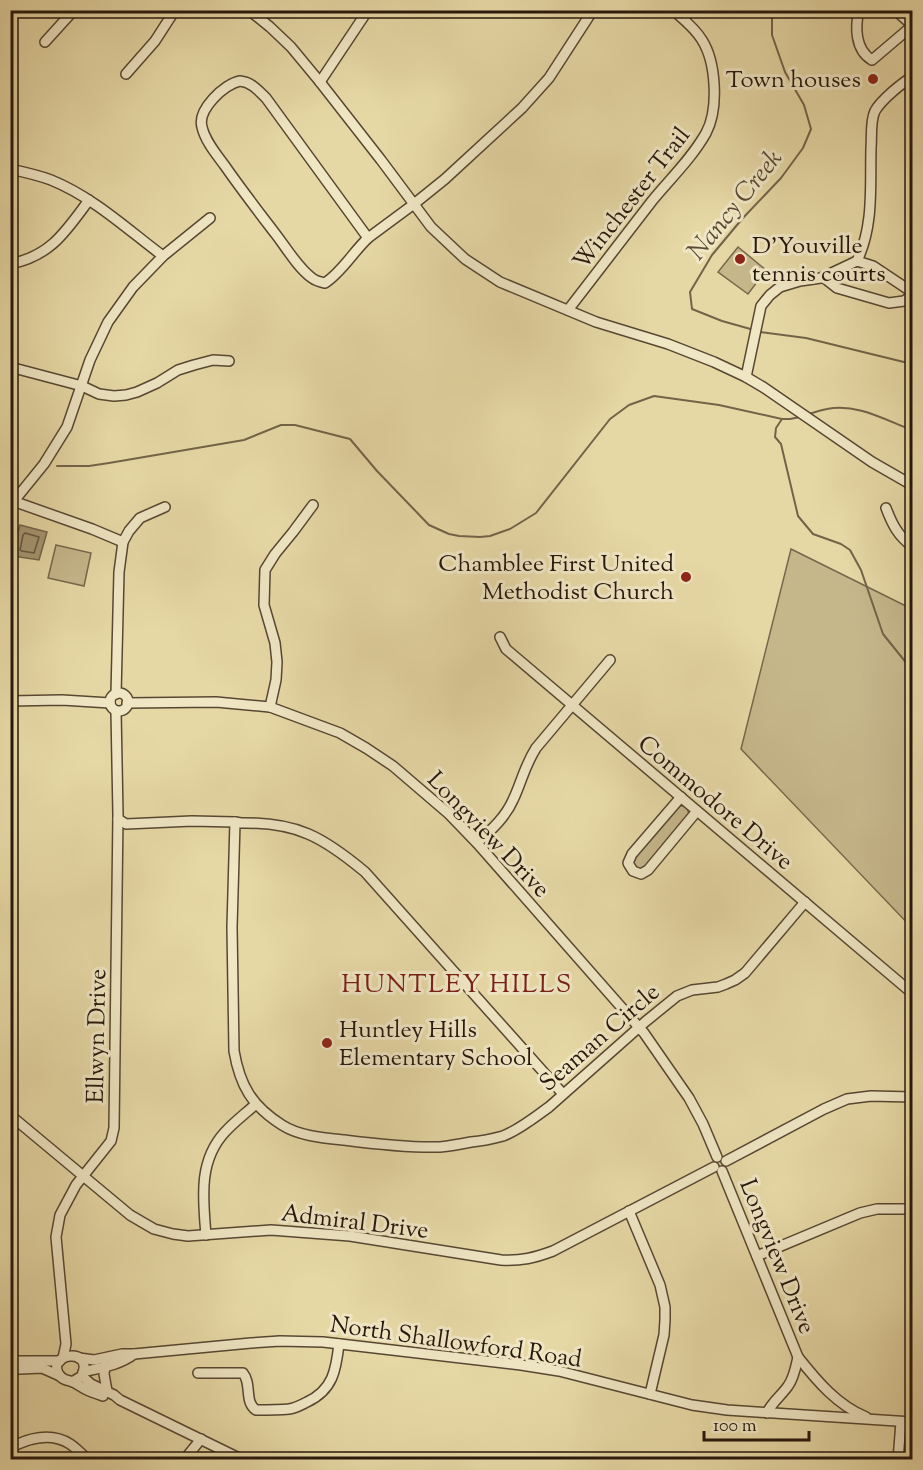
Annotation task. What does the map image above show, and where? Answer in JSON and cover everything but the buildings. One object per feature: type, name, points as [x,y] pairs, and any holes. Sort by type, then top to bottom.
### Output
[{"type":"street","points":[[45,42],[74,10]]},
{"type":"street","points":[[126,74],[155,41],[175,10]]},
{"type":"street","points":[[249,10],[291,47],[431,227],[465,259],[500,282],[596,322],[668,344],[746,377],[872,462],[912,485]]},
{"type":"street","points":[[320,82],[368,10]]},
{"type":"street","points":[[368,238],[258,90],[239,79],[217,94],[198,123],[215,153],[244,193],[306,273],[321,285],[332,278],[368,238],[446,179],[522,108],[549,78],[592,10]]},
{"type":"street","name":"Winchester Trail","points":[[568,310],[708,131],[715,89],[714,72],[702,39],[673,10]]},
{"type":"street","points":[[859,10],[856,22],[859,44],[868,58],[872,60],[912,25],[895,10]]},
{"type":"street","points":[[746,377],[761,306],[770,296],[780,287],[824,277],[857,261],[867,235],[872,126],[875,112],[903,82],[912,77]]},
{"type":"street","points":[[10,169],[51,180],[89,200],[163,256]]},
{"type":"street","points":[[10,264],[25,261],[44,252],[64,234],[89,200]]},
{"type":"street","points":[[10,512],[12,501],[44,464],[67,427],[90,360],[108,322],[133,286],[163,256],[210,218]]},
{"type":"street","points":[[824,277],[837,288],[889,303],[904,301],[912,294],[873,266],[857,261]]},
{"type":"street","points":[[10,366],[82,386],[99,394],[114,396],[137,392],[178,370],[194,365],[213,360],[229,361]]},
{"type":"street","points":[[12,501],[123,542]]},
{"type":"street","points":[[270,708],[278,662],[264,605],[265,570],[313,506]]},
{"type":"street","points":[[117,694],[119,572],[123,542],[140,518],[165,507]]},
{"type":"street","points":[[886,508],[897,532],[912,546]]},
{"type":"street","name":"Commodore Drive","points":[[500,637],[506,649],[912,993]]},
{"type":"street","points":[[477,843],[507,812],[531,756],[610,660]]},
{"type":"street","points":[[119,693],[125,696],[128,702],[125,709],[116,711],[110,703],[112,697],[119,693]]},
{"type":"street","points":[[10,701],[62,700],[110,703]]},
{"type":"street","name":"Longview Drive","points":[[128,702],[216,702],[270,708],[340,733],[366,747],[393,766],[449,814],[477,843],[639,1027],[689,1098],[722,1159]]},
{"type":"street","name":"Ellwyn Drive","points":[[61,1360],[66,1344],[56,1237],[60,1215],[70,1195],[111,1141],[114,1128],[116,711]]},
{"type":"street","points":[[681,797],[632,854],[628,863],[633,871],[641,874],[648,870],[698,811]]},
{"type":"street","points":[[117,819],[126,824],[192,821],[276,825],[311,834],[334,848],[365,872],[563,1094]]},
{"type":"street","name":"Seaman Circle","points":[[235,822],[232,927],[234,1052],[238,1072],[242,1083],[256,1104],[266,1114],[284,1126],[310,1135],[383,1145],[440,1147],[506,1135],[533,1119],[664,1005],[684,992],[718,987],[735,981],[745,973],[805,902]]},
{"type":"street","points":[[718,1169],[727,1165],[722,1159],[847,1099],[871,1096],[912,1097]]},
{"type":"street","points":[[206,1235],[203,1194],[205,1173],[212,1150],[225,1132],[256,1104]]},
{"type":"street","name":"Admiral Drive","points":[[10,1114],[130,1215],[154,1229],[188,1236],[271,1230],[326,1233],[513,1261],[535,1258],[553,1251],[629,1211],[718,1169]]},
{"type":"street","name":"Longview Drive","points":[[718,1169],[757,1256],[798,1357],[817,1381],[836,1398],[856,1413],[871,1419]]},
{"type":"street","points":[[757,1256],[860,1213],[877,1209],[912,1209]]},
{"type":"street","points":[[629,1211],[660,1285],[665,1307],[664,1335],[650,1394]]},
{"type":"street","name":"North Shallowford Road","points":[[77,1357],[94,1360],[122,1354],[304,1341],[559,1371],[692,1405],[727,1410],[912,1422]]},
{"type":"street","points":[[66,1344],[83,1365],[82,1374],[72,1382]]},
{"type":"street","points":[[198,1373],[243,1373],[253,1408],[256,1410],[290,1409],[316,1398],[328,1386],[332,1379],[339,1344]]},
{"type":"street","name":"North Shallowford Road","points":[[82,1374],[128,1359],[134,1354]]},
{"type":"street","points":[[77,1357],[71,1355],[61,1360],[15,1361],[10,1365],[20,1369],[42,1368],[94,1393],[112,1400],[120,1400]]},
{"type":"street","name":"Longview Drive","points":[[767,1413],[773,1402],[790,1383],[798,1357]]},
{"type":"street","points":[[60,1376],[57,1368],[61,1360]]},
{"type":"street","points":[[105,1366],[107,1391]]},
{"type":"street","points":[[82,1374],[91,1384],[120,1400],[243,1460]]},
{"type":"street","points":[[898,1460],[901,1422]]},
{"type":"street","points":[[10,1448],[32,1438],[54,1438],[70,1444],[88,1460]]},
{"type":"street","points":[[184,1460],[201,1439]]},
{"type":"shaded area","name":"D'Youville tennis courts","points":[[738,247],[766,270],[748,294],[718,272]]},
{"type":"shaded area","points":[[56,545],[91,553],[84,586],[48,578]]},
{"type":"shaded area","points":[[791,549],[912,609],[912,928],[741,749]]},
{"type":"shaded area","points":[[679,806],[687,808],[689,814],[644,868],[635,868],[633,859]]},
{"type":"water","points":[[20,525],[47,532],[39,560],[12,556]]},
{"type":"waterway","name":"Nancy Creek","points":[[754,330],[692,309],[690,292],[712,255],[781,178],[803,148],[811,129],[804,105],[785,72],[772,35],[773,10]]},
{"type":"waterway","name":"Nancy Creek","points":[[760,332],[806,338],[912,364]]},
{"type":"waterway","points":[[57,466],[89,466],[244,440],[281,425],[295,425],[350,439],[429,525],[449,534],[480,537],[510,529],[536,513],[610,419],[629,405],[654,396],[719,405],[782,419],[800,417]]},
{"type":"waterway","name":"Nancy Creek","points":[[809,414],[827,409],[849,408],[912,430]]},
{"type":"waterway","name":"Nancy Creek","points":[[782,419],[776,428],[775,437],[781,444],[798,516],[813,534],[841,544],[850,550],[861,570],[883,634],[912,670]]},
{"type":"place","name":"Town houses","points":[[873,79]]},
{"type":"place","name":"D'Youville tennis courts","points":[[740,259]]},
{"type":"place","name":"Chamblee First United Methodist Church","points":[[686,577]]},
{"type":"place","name":"Huntley Hills Elementary School","points":[[327,1043]]},
{"type":"district","name":"HUNTLEY HILLS","points":[[457,983]]}]
